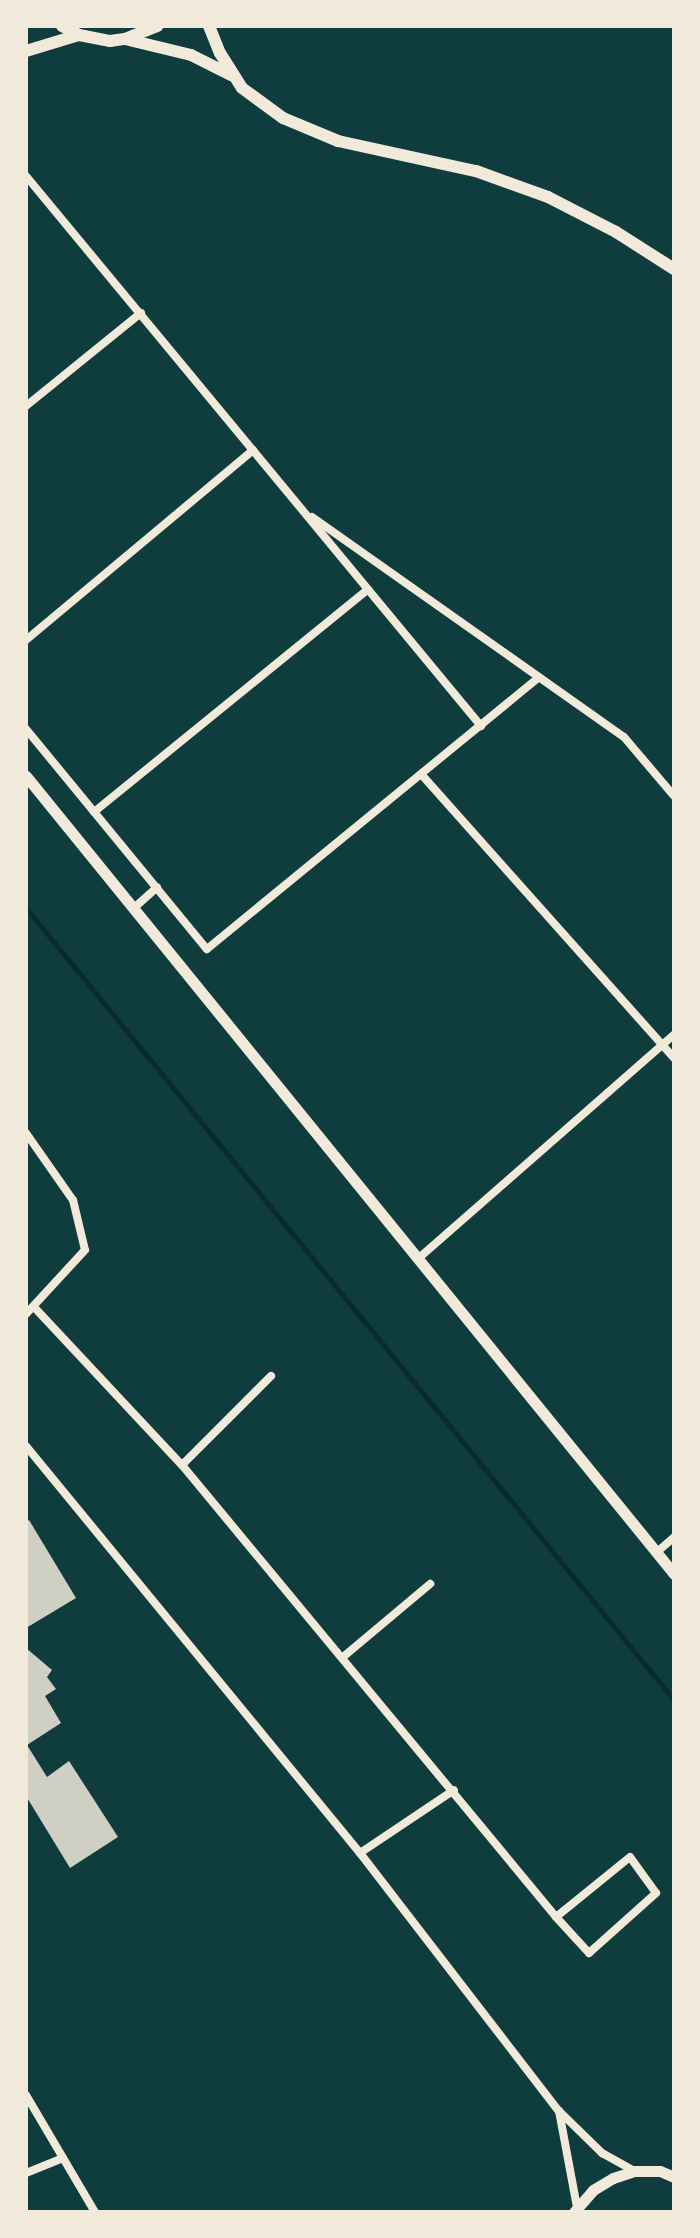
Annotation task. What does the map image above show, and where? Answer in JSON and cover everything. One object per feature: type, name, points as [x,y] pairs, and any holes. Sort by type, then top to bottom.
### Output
[{"type":"main road","points":[[62,26],[79,35]]},
{"type":"main road","points":[[125,39],[157,26]]},
{"type":"main road","points":[[209,26],[234,77],[257,102],[283,118],[338,141],[476,171],[548,197],[616,232],[674,269]]},
{"type":"main road","points":[[26,51],[79,35],[125,39],[191,55],[234,77]]},
{"type":"street","points":[[26,176],[481,726]]},
{"type":"street","points":[[26,406],[141,313]]},
{"type":"street","points":[[26,640],[253,450]]},
{"type":"street","points":[[303,510],[624,737],[674,796]]},
{"type":"street","points":[[94,812],[368,589]]},
{"type":"street","points":[[26,729],[207,949],[539,677]]},
{"type":"street","points":[[421,774],[674,1058]]},
{"type":"street","points":[[26,776],[420,1257],[674,1574]]},
{"type":"street","points":[[134,908],[157,887]]},
{"type":"street","points":[[420,1257],[674,1035]]},
{"type":"street","points":[[26,1133],[73,1200],[85,1250],[26,1314]]},
{"type":"street","points":[[34,1307],[182,1465],[556,1917],[589,1953],[656,1893],[630,1857],[556,1917]]},
{"type":"street","points":[[182,1465],[271,1376]]},
{"type":"street","points":[[26,1446],[360,1853],[558,2110],[602,2153],[635,2171]]},
{"type":"street","points":[[657,1552],[674,1537]]},
{"type":"street","points":[[343,1657],[430,1584]]},
{"type":"street","points":[[360,1853],[454,1790]]},
{"type":"street","points":[[26,2095],[95,2212]]},
{"type":"street","points":[[558,2110],[575,2210]]},
{"type":"street","points":[[26,2173],[63,2158]]},
{"type":"street","points":[[660,2171],[674,2164]]},
{"type":"street","points":[[575,2210],[593,2190],[613,2178],[635,2171],[660,2171],[674,2177]]},
{"type":"building","points":[[29,1520],[76,1598],[26,1628],[26,1522]]},
{"type":"building","points":[[26,1648],[52,1670],[47,1677],[56,1689],[45,1696],[61,1723],[27,1745],[47,1777],[69,1761],[118,1837],[70,1868],[26,1796]]},
{"type":"waterway","points":[[26,908],[674,1700]]}]
